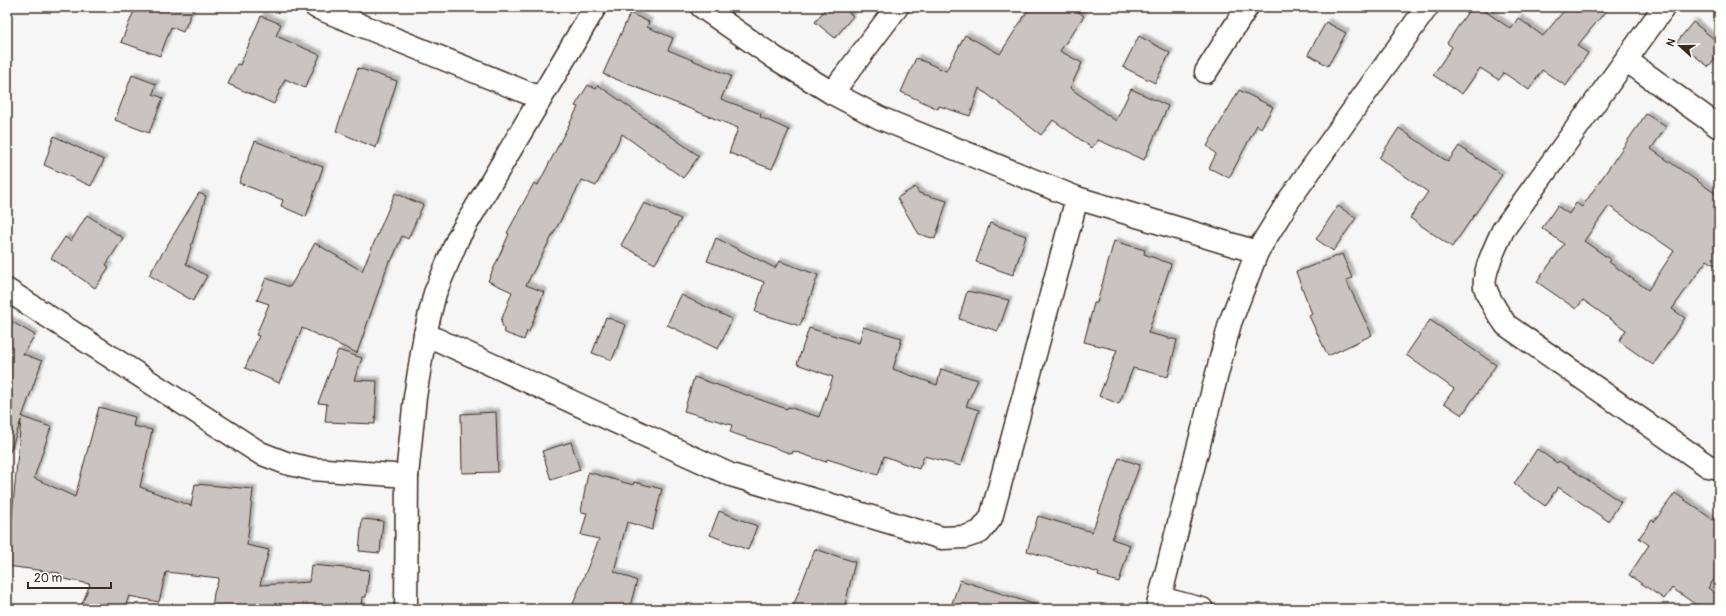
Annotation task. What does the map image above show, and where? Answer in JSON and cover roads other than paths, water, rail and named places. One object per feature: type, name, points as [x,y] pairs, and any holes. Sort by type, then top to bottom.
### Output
[{"type":"street","points":[[316,7],[540,98]]},
{"type":"street","points":[[406,609],[407,476],[414,397],[435,293],[458,238],[595,7]]},
{"type":"street","points":[[702,7],[775,58],[832,93],[880,118],[1077,198],[1257,252]]},
{"type":"street","points":[[832,93],[897,7]]},
{"type":"street","points":[[1206,72],[1247,7]]},
{"type":"street","points":[[1202,609],[1159,604],[1230,323],[1257,252],[1289,200],[1427,7]]},
{"type":"street","points":[[1664,7],[1503,230],[1490,262],[1485,285],[1493,306],[1506,325],[1708,466],[1719,468]]},
{"type":"street","points":[[1626,60],[1719,127]]},
{"type":"street","points":[[426,334],[731,475],[942,538],[965,537],[980,532],[991,518],[1077,198]]},
{"type":"street","points":[[7,290],[260,453],[286,463],[312,469],[407,476]]}]
